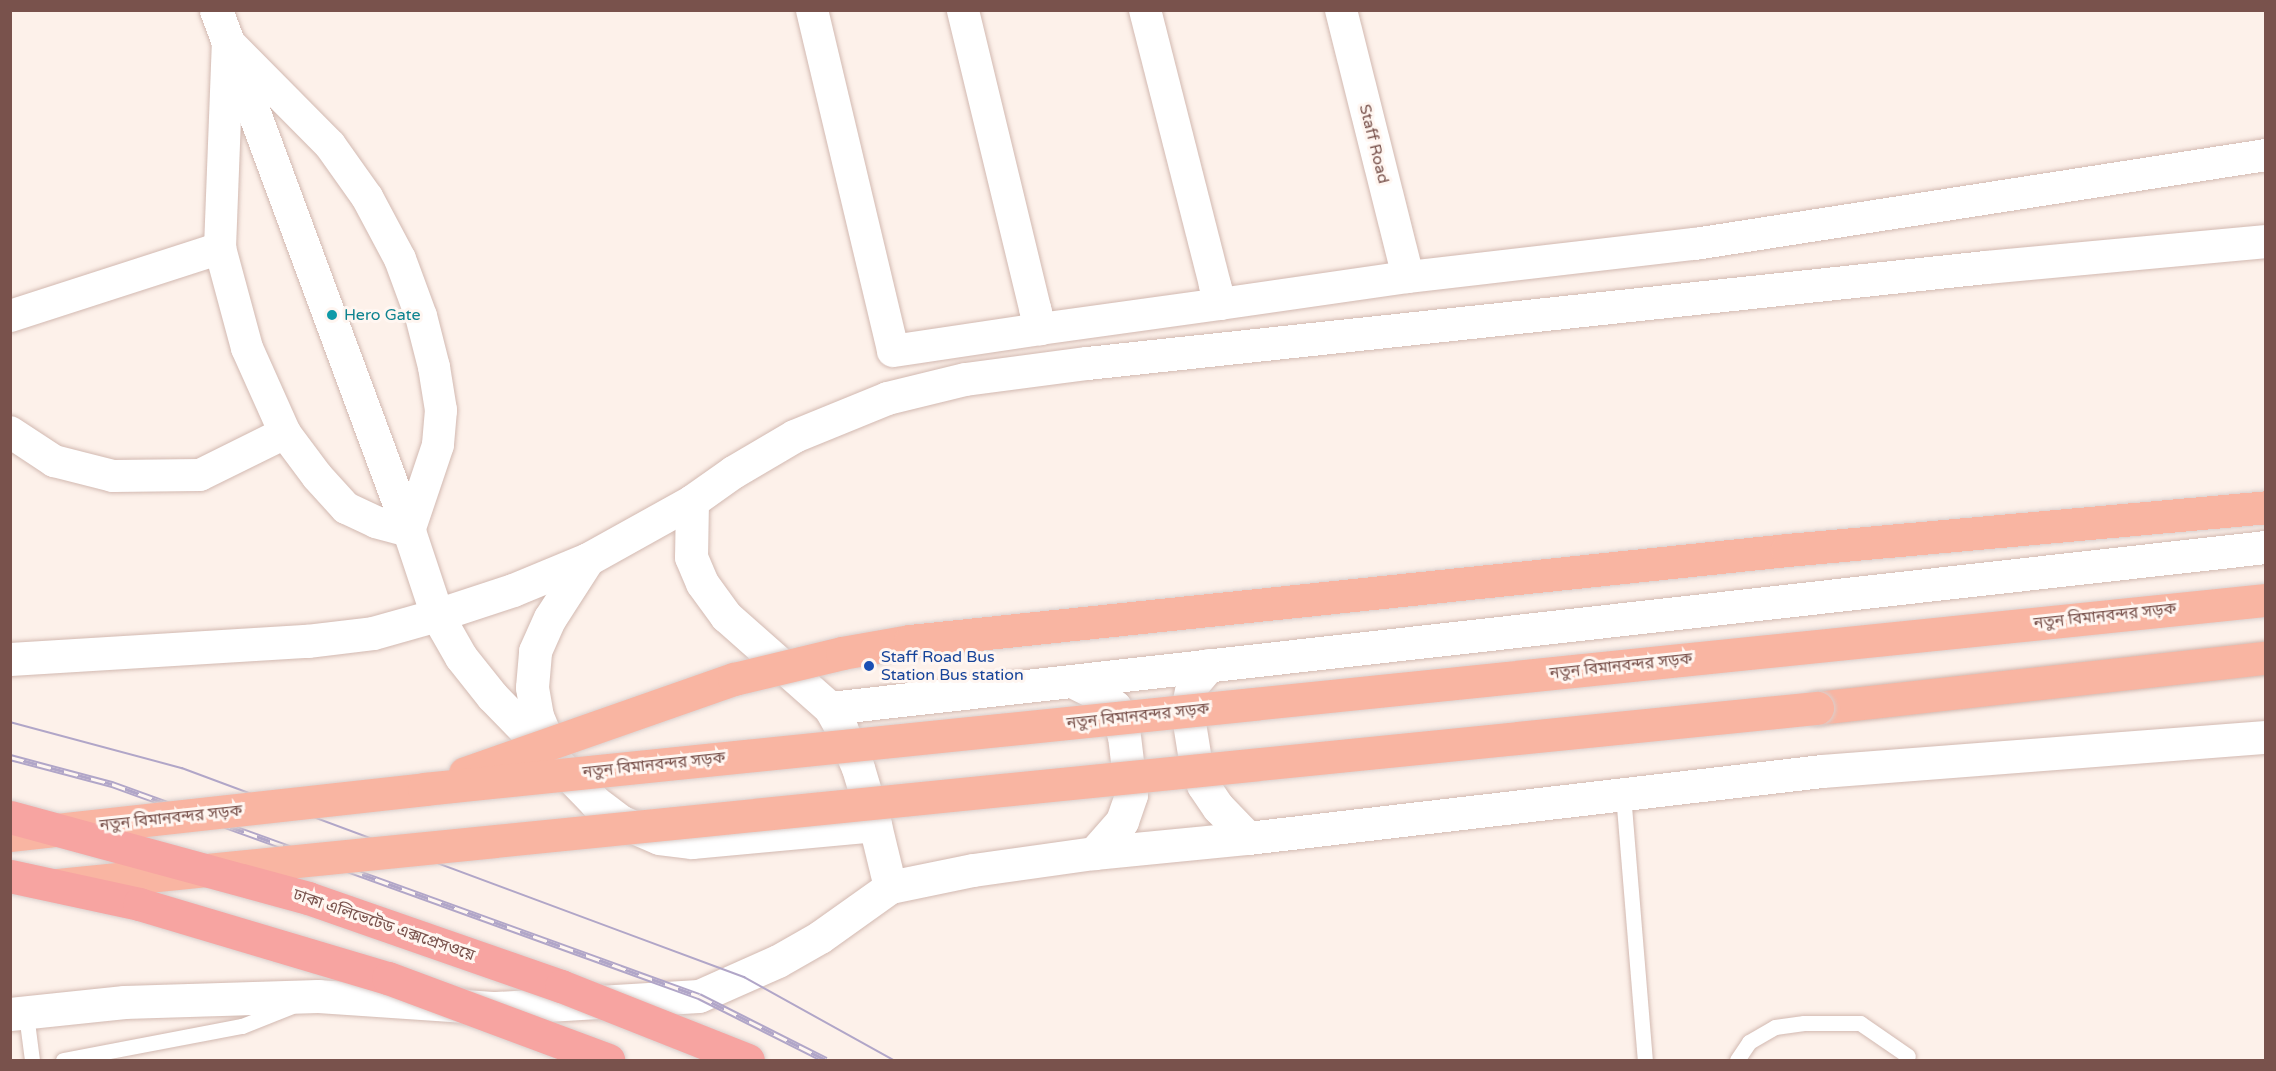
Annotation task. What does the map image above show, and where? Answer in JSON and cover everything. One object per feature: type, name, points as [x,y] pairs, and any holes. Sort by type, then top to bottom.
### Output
[{"type":"highway","points":[[424,789],[734,678],[842,653],[910,641],[1787,550],[2265,507]]},
{"type":"highway","name":"নতুন বিমানবন্দর সড়ক","points":[[10,835],[424,789],[2265,600]]},
{"type":"highway","points":[[10,890],[1817,708],[2265,658]]},
{"type":"highway","name":"ঢাকা এলিভেটেড এক্সপ্রেসওয়ে","points":[[10,817],[308,898],[561,986],[748,1060]]},
{"type":"highway","points":[[10,876],[139,904],[388,978],[608,1060]]},
{"type":"main road","points":[[216,10],[409,531],[436,615],[461,657],[492,696],[595,802],[622,822],[659,838],[692,842],[732,840],[875,825]]},
{"type":"main road","points":[[10,659],[307,641],[373,633],[436,615],[513,590],[588,559],[692,501],[733,472],[794,435],[887,398],[965,379],[1087,363],[1974,268],[2265,241]]},
{"type":"main road","points":[[692,501],[692,557],[702,583],[726,616],[830,708],[858,768],[890,887]]},
{"type":"main road","points":[[830,708],[2265,547]]},
{"type":"main road","points":[[556,762],[537,717],[532,687],[535,651],[550,618],[588,559]]},
{"type":"main road","points":[[1209,665],[1192,685],[1187,710],[1195,760],[1203,784],[1218,807],[1248,838]]},
{"type":"main road","points":[[1072,681],[1098,694],[1115,707],[1124,736],[1131,795],[1122,821],[1094,853]]},
{"type":"main road","points":[[18,1014],[124,1002],[318,996],[496,1008],[699,996],[769,965],[820,937],[890,887],[973,870],[1094,853],[1248,838],[1822,771],[2265,737]]},
{"type":"main road","points":[[496,1008],[565,1060]]},
{"type":"street","points":[[812,10],[892,351],[1040,329],[963,10]]},
{"type":"street","points":[[963,10],[1040,329],[1220,304],[1145,10]]},
{"type":"street","points":[[1145,10],[1220,304],[1408,277],[1695,244],[2265,155]]},
{"type":"street","name":"Staff Road","points":[[1341,10],[1408,277]]},
{"type":"street","points":[[228,42],[330,145],[367,197],[400,259],[421,316],[434,367],[441,410],[438,445],[409,531],[376,522],[346,508],[317,476],[285,433],[247,348],[220,248],[228,42]]},
{"type":"street","points":[[10,316],[220,248]]},
{"type":"street","points":[[10,432],[54,461],[113,476],[200,476],[285,433]]},
{"type":"lane","points":[[1623,794],[1645,1060]]},
{"type":"lane","points":[[63,1060],[242,1026],[318,996]]},
{"type":"lane","points":[[18,1014],[32,1060]]},
{"type":"lane","points":[[1737,1060],[1749,1042],[1775,1027],[1804,1023],[1860,1023],[1908,1056]]},
{"type":"tram line","points":[[10,722],[182,768],[744,977],[894,1060]]},
{"type":"railway","points":[[10,757],[112,784],[699,996],[826,1060]]},
{"type":"place","name":"Hero Gate","points":[[332,315]]},
{"type":"place","name":"Staff Road Bus Station Bus station","points":[[869,666]]}]
